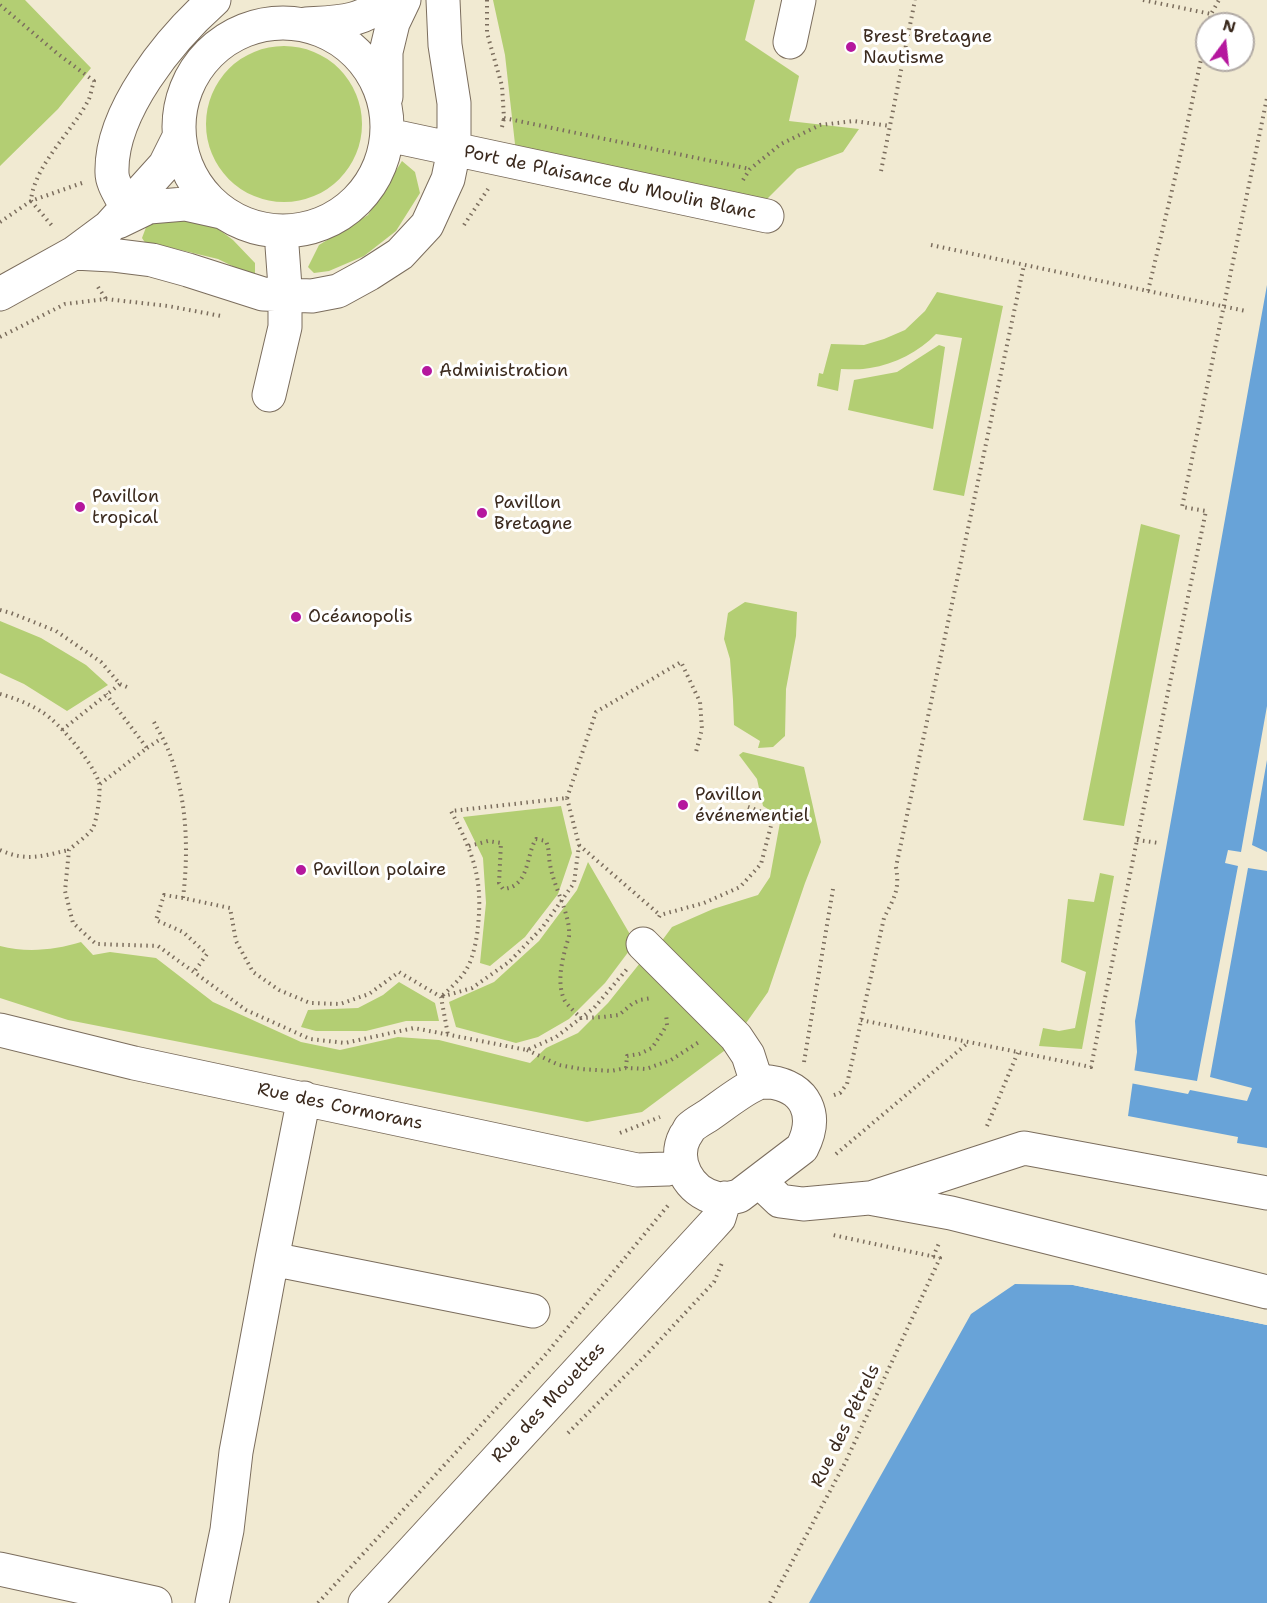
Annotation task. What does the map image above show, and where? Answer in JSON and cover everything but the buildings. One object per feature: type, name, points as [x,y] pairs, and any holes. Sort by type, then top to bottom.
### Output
[{"type":"street","points":[[117,217],[112,176],[113,154],[121,123],[139,89],[160,59],[192,19],[214,0]]},
{"type":"street","points":[[388,0],[375,11],[345,22],[269,23],[238,32],[211,50],[190,76],[179,106],[178,139],[185,167],[200,192],[221,212],[249,227],[281,232],[312,228],[341,215],[364,194],[380,166],[387,122],[386,52],[393,23],[404,0]]},
{"type":"street","points":[[790,42],[799,0]]},
{"type":"street","points":[[74,253],[153,260],[263,294],[312,296],[338,291],[400,254],[427,225],[448,179],[454,150],[454,103],[445,45],[443,10]]},
{"type":"street","points":[[302,24],[332,34],[357,53],[376,78],[387,122]]},
{"type":"street","name":"Port de Plaisance du Moulin Blanc","points":[[387,122],[454,150],[766,216]]},
{"type":"street","points":[[0,294],[74,253],[117,217],[165,165],[178,139]]},
{"type":"street","points":[[117,217],[149,207],[185,204],[221,212]]},
{"type":"street","points":[[269,395],[285,327],[281,232]]},
{"type":"street","points":[[644,944],[736,1037],[748,1055],[757,1083]]},
{"type":"street","name":"Rue des Cormorans","points":[[0,1030],[134,1063],[637,1170],[667,1169],[682,1165]]},
{"type":"street","points":[[757,1083],[782,1083],[803,1099],[807,1107],[810,1126],[808,1137],[802,1148],[739,1196],[716,1198],[704,1194],[686,1177],[681,1152],[684,1139],[690,1128],[757,1083]]},
{"type":"street","points":[[212,1603],[227,1530],[236,1452],[304,1098]]},
{"type":"street","points":[[759,1181],[780,1201],[802,1204],[869,1198],[1024,1148],[1267,1193]]},
{"type":"street","name":"Rue des Mouettes","points":[[365,1603],[719,1218],[725,1198]]},
{"type":"street","points":[[869,1198],[959,1214],[1267,1292]]},
{"type":"street","points":[[272,1259],[533,1311]]},
{"type":"street","points":[[0,1569],[155,1603]]},
{"type":"path","points":[[487,0],[488,33],[502,86],[504,118],[750,169]]},
{"type":"path","points":[[881,171],[915,0]]},
{"type":"path","points":[[1143,0],[1201,12]]},
{"type":"path","points":[[0,5],[94,81],[89,99],[39,175],[32,191],[31,201],[74,253]]},
{"type":"path","points":[[1148,291],[1198,72]]},
{"type":"path","points":[[861,1020],[1091,1067],[1206,511],[1182,507],[1267,98]]},
{"type":"path","points":[[732,208],[740,186],[750,169],[781,144],[820,125],[854,121],[890,126]]},
{"type":"path","points":[[0,222],[31,201],[95,179],[112,176]]},
{"type":"path","points":[[931,245],[1246,311]]},
{"type":"path","points":[[840,1093],[846,1084],[884,918],[896,895],[898,881],[896,867],[1024,265]]},
{"type":"path","points":[[0,610],[56,631],[101,662],[120,684],[129,688]]},
{"type":"path","points":[[194,972],[207,954],[183,932],[156,920],[164,895],[230,908],[236,941],[253,972],[279,990],[310,1003],[340,1004],[369,994],[399,972],[441,997],[472,988],[509,962],[542,927],[574,883],[579,844],[567,798],[596,712],[681,662],[700,702],[702,729],[696,753]]},
{"type":"path","points":[[62,730],[120,684]]},
{"type":"path","points":[[0,694],[15,698],[44,713],[88,761],[100,784],[98,808],[92,829],[69,850],[36,858],[11,855],[0,850]]},
{"type":"path","points":[[106,694],[147,748]]},
{"type":"path","points":[[154,722],[167,747],[178,782],[184,814],[187,849],[183,898]]},
{"type":"path","points":[[100,784],[162,738]]},
{"type":"path","points":[[441,997],[467,970],[477,940],[480,905],[477,874],[469,846],[451,812],[567,798]]},
{"type":"path","points":[[527,1050],[556,1037],[594,1008],[644,944],[660,915],[704,903],[740,887],[761,864],[772,818],[748,807]]},
{"type":"path","points":[[469,846],[488,841],[501,843],[499,884],[502,889],[508,889],[520,879],[528,865],[532,845],[536,839],[546,841],[550,851],[549,862],[568,922],[569,937],[562,961],[560,985],[565,1001],[581,1018],[619,1015],[640,1000],[654,998]]},
{"type":"path","points":[[1137,840],[1159,843]]},
{"type":"path","points":[[579,844],[660,915]]},
{"type":"path","points":[[69,850],[65,891],[73,923],[96,944],[158,946],[246,1010],[310,1039],[345,1042],[414,1029],[527,1050],[559,1065],[611,1071],[626,1068],[646,1069],[671,1060],[724,1024]]},
{"type":"path","points":[[804,1066],[833,889]]},
{"type":"path","points":[[441,997],[448,1035]]},
{"type":"path","points":[[626,1068],[627,1056],[652,1048],[667,1025],[665,1008]]},
{"type":"path","points":[[834,1155],[969,1042]]},
{"type":"path","points":[[318,1603],[546,1354],[670,1202]]},
{"type":"path","name":"Rue des Pétrels","points":[[770,1603],[845,1463],[940,1258],[828,1234]]},
{"type":"path","points":[[563,1438],[646,1355],[714,1282],[722,1262]]},
{"type":"green space","points":[[0,0],[25,0],[91,68],[58,109],[0,166]]},
{"type":"green space","points":[[493,0],[755,0],[745,40],[799,76],[789,121],[859,129],[843,152],[797,169],[767,199],[516,153],[505,55]]},
{"type":"green space","points":[[284,46],[299,47],[314,52],[328,59],[339,69],[349,80],[356,94],[361,109],[361,139],[356,154],[349,168],[339,179],[328,189],[314,196],[299,201],[284,202],[269,201],[254,196],[240,189],[229,179],[219,168],[212,154],[207,139],[206,124],[207,109],[212,94],[219,80],[229,69],[240,59],[254,52],[269,47]]},
{"type":"green space","points":[[402,161],[415,172],[420,193],[396,231],[364,256],[329,271],[314,273],[308,267],[319,245],[368,215]]},
{"type":"green space","points":[[176,214],[206,220],[233,240],[255,263],[255,277],[218,259],[146,244],[142,238],[148,222]]},
{"type":"green space","points":[[937,292],[1003,306],[964,496],[933,490],[962,338],[936,334],[914,352],[888,364],[867,369],[841,369],[838,391],[817,386],[819,373],[823,374],[831,344],[864,345],[905,330],[925,311]]},
{"type":"green space","points":[[939,345],[945,347],[933,429],[848,410],[854,380],[897,372]]},
{"type":"green space","points":[[1141,524],[1180,535],[1124,826],[1083,820]]},
{"type":"green space","points":[[745,602],[797,612],[796,636],[786,689],[785,736],[773,747],[758,748],[760,741],[734,725],[730,659],[724,639],[728,613]]},
{"type":"green space","points":[[0,621],[41,638],[86,665],[108,685],[67,711],[24,684],[0,673]]},
{"type":"green space","points":[[743,752],[804,767],[821,842],[768,992],[744,1026],[661,942],[672,927],[713,909],[758,895],[770,877],[781,817],[763,806],[757,779],[739,755]]},
{"type":"green space","points":[[561,806],[572,853],[558,894],[525,937],[490,966],[480,963],[486,903],[483,858],[463,817]]},
{"type":"green space","points":[[588,862],[635,943],[605,983],[569,1019],[538,1037],[516,1043],[456,1027],[449,1002],[494,982],[539,941],[577,890]]},
{"type":"green space","points":[[1100,873],[1114,876],[1082,1049],[1039,1046],[1043,1028],[1059,1031],[1075,1028],[1086,972],[1061,962],[1068,899],[1094,902]]},
{"type":"green space","points":[[81,942],[93,955],[110,952],[156,958],[213,1002],[301,1042],[340,1050],[398,1037],[439,1040],[530,1063],[546,1048],[578,1033],[608,1003],[644,958],[728,1048],[642,1112],[587,1122],[68,1020],[0,998],[0,946],[41,950]]},
{"type":"green space","points":[[399,982],[435,1003],[439,1021],[406,1021],[366,1031],[316,1031],[301,1027],[308,1010],[358,1008],[383,995]]},
{"type":"water","points":[[1267,285],[1267,1148],[1237,1143],[1238,1137],[1128,1116],[1137,1052],[1135,1021]]},
{"type":"water","points":[[1015,1284],[1073,1285],[1267,1325],[1267,1603],[809,1603],[971,1314]]},
{"type":"pier","points":[[1267,706],[1267,760],[1252,845],[1267,852],[1267,871],[1248,868],[1210,1077],[1252,1088],[1247,1101],[1190,1090],[1188,1094],[1130,1083],[1132,1070],[1197,1081],[1238,866],[1225,863],[1228,850],[1241,852]]},
{"type":"pier","points":[[1073,1282],[1267,1322],[1267,1325],[1073,1285]]},
{"type":"place","name":"Brest Bretagne Nautisme","points":[[851,47]]},
{"type":"place","name":"Administration","points":[[427,371]]},
{"type":"place","name":"Pavillon tropical","points":[[80,507]]},
{"type":"place","name":"Pavillon Bretagne","points":[[482,513]]},
{"type":"place","name":"Océanopolis","points":[[296,617]]},
{"type":"place","name":"Pavillon événementiel","points":[[683,805]]},
{"type":"place","name":"Pavillon polaire","points":[[301,870]]}]
